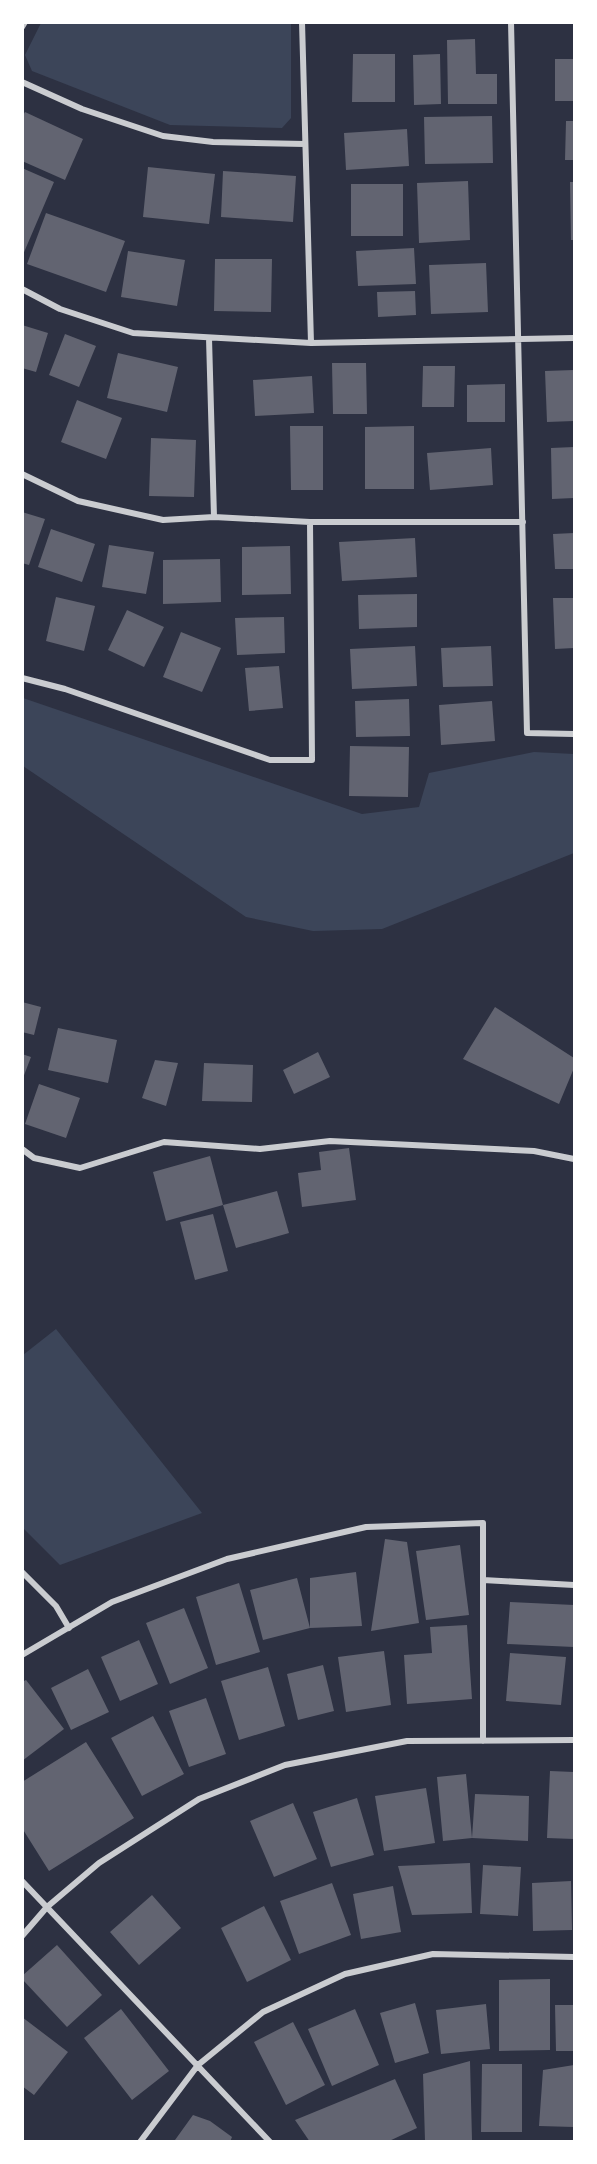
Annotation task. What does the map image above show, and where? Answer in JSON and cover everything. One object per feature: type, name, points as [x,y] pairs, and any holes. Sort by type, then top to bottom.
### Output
[{"type":"street","points":[[22,27],[25,22]]},
{"type":"street","points":[[302,22],[311,343]]},
{"type":"street","points":[[511,22],[527,733],[574,734]]},
{"type":"street","points":[[22,82],[82,109],[163,136],[213,142],[305,144]]},
{"type":"street","points":[[22,289],[60,309],[133,333],[311,343],[574,338]]},
{"type":"street","points":[[209,338],[214,517]]},
{"type":"street","points":[[22,474],[78,501],[163,520],[214,517],[310,522],[523,522]]},
{"type":"street","points":[[22,678],[65,689],[270,760],[312,760],[310,522]]},
{"type":"street","points":[[22,1149],[34,1158],[80,1167],[164,1142],[260,1149],[330,1141],[534,1151],[574,1159]]},
{"type":"street","points":[[22,1655],[112,1602],[227,1558],[366,1527],[483,1523],[483,1741]]},
{"type":"street","points":[[22,1572],[56,1606],[69,1628]]},
{"type":"street","points":[[483,1580],[574,1585]]},
{"type":"street","points":[[22,1936],[47,1907],[99,1863],[199,1799],[285,1765],[407,1741],[574,1740]]},
{"type":"street","points":[[22,1881],[270,2142]]},
{"type":"street","points":[[140,2142],[198,2065],[263,2012],[345,1974],[433,1954],[574,1957]]},
{"type":"shaded area","points":[[41,23],[291,23],[291,118],[282,128],[170,125],[32,71],[25,55]]},
{"type":"shaded area","points":[[23,698],[362,814],[419,807],[429,773],[534,752],[574,754],[574,853],[382,929],[313,931],[246,917],[23,766]]},
{"type":"shaded area","points":[[56,1329],[202,1513],[60,1565],[22,1527],[23,1355]]},
{"type":"building","points":[[475,39],[476,74],[497,74],[497,104],[448,104],[447,40]]},
{"type":"building","points":[[353,54],[395,54],[395,102],[352,102]]},
{"type":"building","points":[[440,54],[441,104],[414,105],[413,55]]},
{"type":"building","points":[[555,59],[574,59],[574,101],[555,101]]},
{"type":"building","points":[[25,112],[83,139],[65,180],[22,161],[22,117]]},
{"type":"building","points":[[492,116],[493,163],[425,164],[424,117]]},
{"type":"building","points":[[566,121],[574,121],[574,160],[565,160]]},
{"type":"building","points":[[407,129],[409,166],[346,170],[344,133]]},
{"type":"building","points":[[148,167],[215,174],[209,224],[143,217]]},
{"type":"building","points":[[22,168],[54,182],[22,257]]},
{"type":"building","points":[[223,171],[296,176],[293,222],[221,217]]},
{"type":"building","points":[[468,181],[470,240],[419,243],[417,183]]},
{"type":"building","points":[[570,182],[574,182],[574,240],[571,240]]},
{"type":"building","points":[[351,184],[403,184],[403,236],[351,236]]},
{"type":"building","points":[[46,213],[125,241],[106,292],[27,264]]},
{"type":"building","points":[[414,248],[416,284],[358,286],[356,251]]},
{"type":"building","points":[[128,251],[185,260],[177,306],[121,297]]},
{"type":"building","points":[[215,259],[272,259],[271,312],[214,311]]},
{"type":"building","points":[[486,263],[488,312],[431,314],[429,265]]},
{"type":"building","points":[[415,291],[416,315],[378,317],[377,292]]},
{"type":"building","points":[[22,325],[48,333],[36,372],[22,368]]},
{"type":"building","points":[[65,334],[96,346],[79,387],[49,375]]},
{"type":"building","points":[[118,353],[178,367],[167,412],[107,398]]},
{"type":"building","points":[[332,363],[366,363],[367,414],[333,414]]},
{"type":"building","points":[[423,366],[455,366],[454,407],[422,407]]},
{"type":"building","points":[[574,370],[574,421],[547,422],[545,371]]},
{"type":"building","points":[[312,376],[314,413],[255,416],[253,380]]},
{"type":"building","points":[[505,384],[505,422],[467,422],[467,385]]},
{"type":"building","points":[[77,400],[122,418],[106,459],[61,442]]},
{"type":"building","points":[[290,426],[323,426],[323,490],[291,490]]},
{"type":"building","points":[[414,426],[414,489],[365,489],[365,427]]},
{"type":"building","points":[[151,438],[196,440],[194,497],[149,496]]},
{"type":"building","points":[[574,447],[574,498],[552,499],[551,448]]},
{"type":"building","points":[[491,448],[493,485],[430,490],[427,453]]},
{"type":"building","points":[[22,512],[45,519],[29,565],[22,563]]},
{"type":"building","points":[[51,529],[95,544],[82,582],[38,567]]},
{"type":"building","points":[[574,533],[574,569],[555,569],[553,534]]},
{"type":"building","points":[[415,538],[417,577],[342,581],[339,542]]},
{"type":"building","points":[[109,545],[154,552],[146,594],[102,587]]},
{"type":"building","points":[[290,546],[291,594],[242,595],[242,547]]},
{"type":"building","points":[[220,559],[221,602],[163,604],[163,560]]},
{"type":"building","points":[[417,594],[417,627],[359,629],[358,595]]},
{"type":"building","points":[[56,597],[95,606],[84,651],[46,641]]},
{"type":"building","points":[[553,598],[574,598],[574,648],[555,649]]},
{"type":"building","points":[[127,610],[164,627],[144,667],[108,650]]},
{"type":"building","points":[[284,617],[285,653],[237,655],[235,618]]},
{"type":"building","points":[[181,632],[221,648],[202,692],[163,677]]},
{"type":"building","points":[[415,646],[417,686],[352,689],[350,649]]},
{"type":"building","points":[[491,646],[493,686],[443,687],[441,648]]},
{"type":"building","points":[[279,666],[283,708],[249,711],[245,668]]},
{"type":"building","points":[[409,699],[410,736],[356,737],[355,701]]},
{"type":"building","points":[[492,701],[495,741],[441,745],[439,705]]},
{"type":"building","points":[[350,746],[409,747],[408,797],[349,796]]},
{"type":"building","points":[[22,1002],[41,1007],[34,1035],[22,1032]]},
{"type":"building","points":[[495,1007],[574,1058],[574,1068],[559,1104],[463,1059]]},
{"type":"building","points":[[58,1028],[117,1040],[108,1083],[48,1070]]},
{"type":"building","points":[[318,1052],[330,1077],[294,1094],[283,1070]]},
{"type":"building","points":[[22,1054],[31,1057],[23,1078],[22,1078]]},
{"type":"building","points":[[155,1060],[178,1063],[166,1106],[142,1098]]},
{"type":"building","points":[[204,1063],[253,1065],[252,1102],[202,1101]]},
{"type":"building","points":[[39,1084],[80,1098],[66,1138],[25,1124]]},
{"type":"building","points":[[349,1148],[356,1200],[302,1207],[298,1173],[321,1170],[319,1152]]},
{"type":"building","points":[[210,1156],[223,1205],[166,1221],[153,1172]]},
{"type":"building","points":[[277,1191],[289,1233],[236,1248],[223,1205]]},
{"type":"building","points":[[213,1214],[228,1271],[195,1280],[180,1222]]},
{"type":"building","points":[[385,1539],[407,1542],[419,1623],[371,1631]]},
{"type":"building","points":[[460,1545],[469,1615],[426,1620],[416,1551]]},
{"type":"building","points":[[356,1572],[362,1626],[310,1628],[310,1578]]},
{"type":"building","points":[[297,1578],[310,1628],[263,1640],[250,1590]]},
{"type":"building","points":[[239,1583],[260,1652],[216,1665],[196,1597]]},
{"type":"building","points":[[510,1602],[574,1605],[574,1647],[507,1644]]},
{"type":"building","points":[[184,1608],[208,1668],[170,1684],[146,1623]]},
{"type":"building","points":[[467,1625],[472,1699],[407,1704],[404,1655],[432,1653],[430,1627]]},
{"type":"building","points":[[139,1640],[158,1684],[120,1701],[101,1657]]},
{"type":"building","points":[[384,1651],[391,1705],[346,1712],[338,1657]]},
{"type":"building","points":[[510,1653],[566,1657],[561,1705],[506,1701]]},
{"type":"building","points":[[323,1665],[334,1711],[298,1720],[287,1674]]},
{"type":"building","points":[[268,1667],[285,1726],[239,1740],[221,1681]]},
{"type":"building","points":[[88,1669],[109,1712],[71,1730],[51,1688]]},
{"type":"building","points":[[26,1680],[64,1729],[22,1761],[22,1682]]},
{"type":"building","points":[[206,1698],[226,1754],[189,1767],[169,1711]]},
{"type":"building","points":[[153,1716],[184,1774],[142,1796],[111,1738]]},
{"type":"building","points":[[86,1742],[134,1818],[49,1871],[22,1828],[22,1782]]},
{"type":"building","points":[[550,1771],[574,1772],[574,1839],[547,1838]]},
{"type":"building","points":[[466,1774],[472,1838],[443,1841],[437,1777]]},
{"type":"building","points":[[426,1788],[435,1843],[384,1851],[375,1796]]},
{"type":"building","points":[[475,1794],[529,1796],[528,1841],[472,1838]]},
{"type":"building","points":[[357,1798],[374,1855],[331,1867],[313,1812]]},
{"type":"building","points":[[293,1803],[317,1859],[274,1877],[250,1821]]},
{"type":"building","points":[[470,1863],[472,1913],[412,1915],[398,1866]]},
{"type":"building","points":[[483,1865],[521,1867],[518,1916],[480,1914]]},
{"type":"building","points":[[571,1881],[572,1930],[533,1931],[532,1883]]},
{"type":"building","points":[[332,1883],[351,1935],[299,1954],[280,1901]]},
{"type":"building","points":[[393,1886],[401,1932],[361,1939],[353,1894]]},
{"type":"building","points":[[152,1895],[181,1928],[139,1965],[110,1932]]},
{"type":"building","points":[[264,1906],[291,1960],[247,1982],[221,1928]]},
{"type":"building","points":[[57,1945],[102,1995],[67,2027],[22,1979],[22,1976]]},
{"type":"building","points":[[550,1979],[550,2050],[499,2051],[499,1980]]},
{"type":"building","points":[[415,2003],[429,2053],[395,2063],[380,2013]]},
{"type":"building","points":[[486,2004],[490,2049],[441,2054],[436,2010]]},
{"type":"building","points":[[555,2005],[574,2005],[574,2051],[556,2051]]},
{"type":"building","points":[[121,2009],[169,2071],[132,2100],[84,2038]]},
{"type":"building","points":[[355,2009],[379,2065],[332,2086],[308,2029]]},
{"type":"building","points":[[22,2017],[68,2052],[34,2095],[22,2086]]},
{"type":"building","points":[[293,2022],[325,2085],[286,2105],[254,2042]]},
{"type":"building","points":[[470,2061],[472,2140],[425,2141],[423,2074]]},
{"type":"building","points":[[482,2064],[522,2064],[522,2132],[481,2132]]},
{"type":"building","points":[[574,2065],[574,2127],[539,2126],[543,2070]]},
{"type":"building","points":[[395,2079],[417,2128],[387,2142],[310,2142],[295,2120]]},
{"type":"building","points":[[193,2115],[210,2121],[232,2137],[230,2142],[177,2142],[175,2140]]}]
